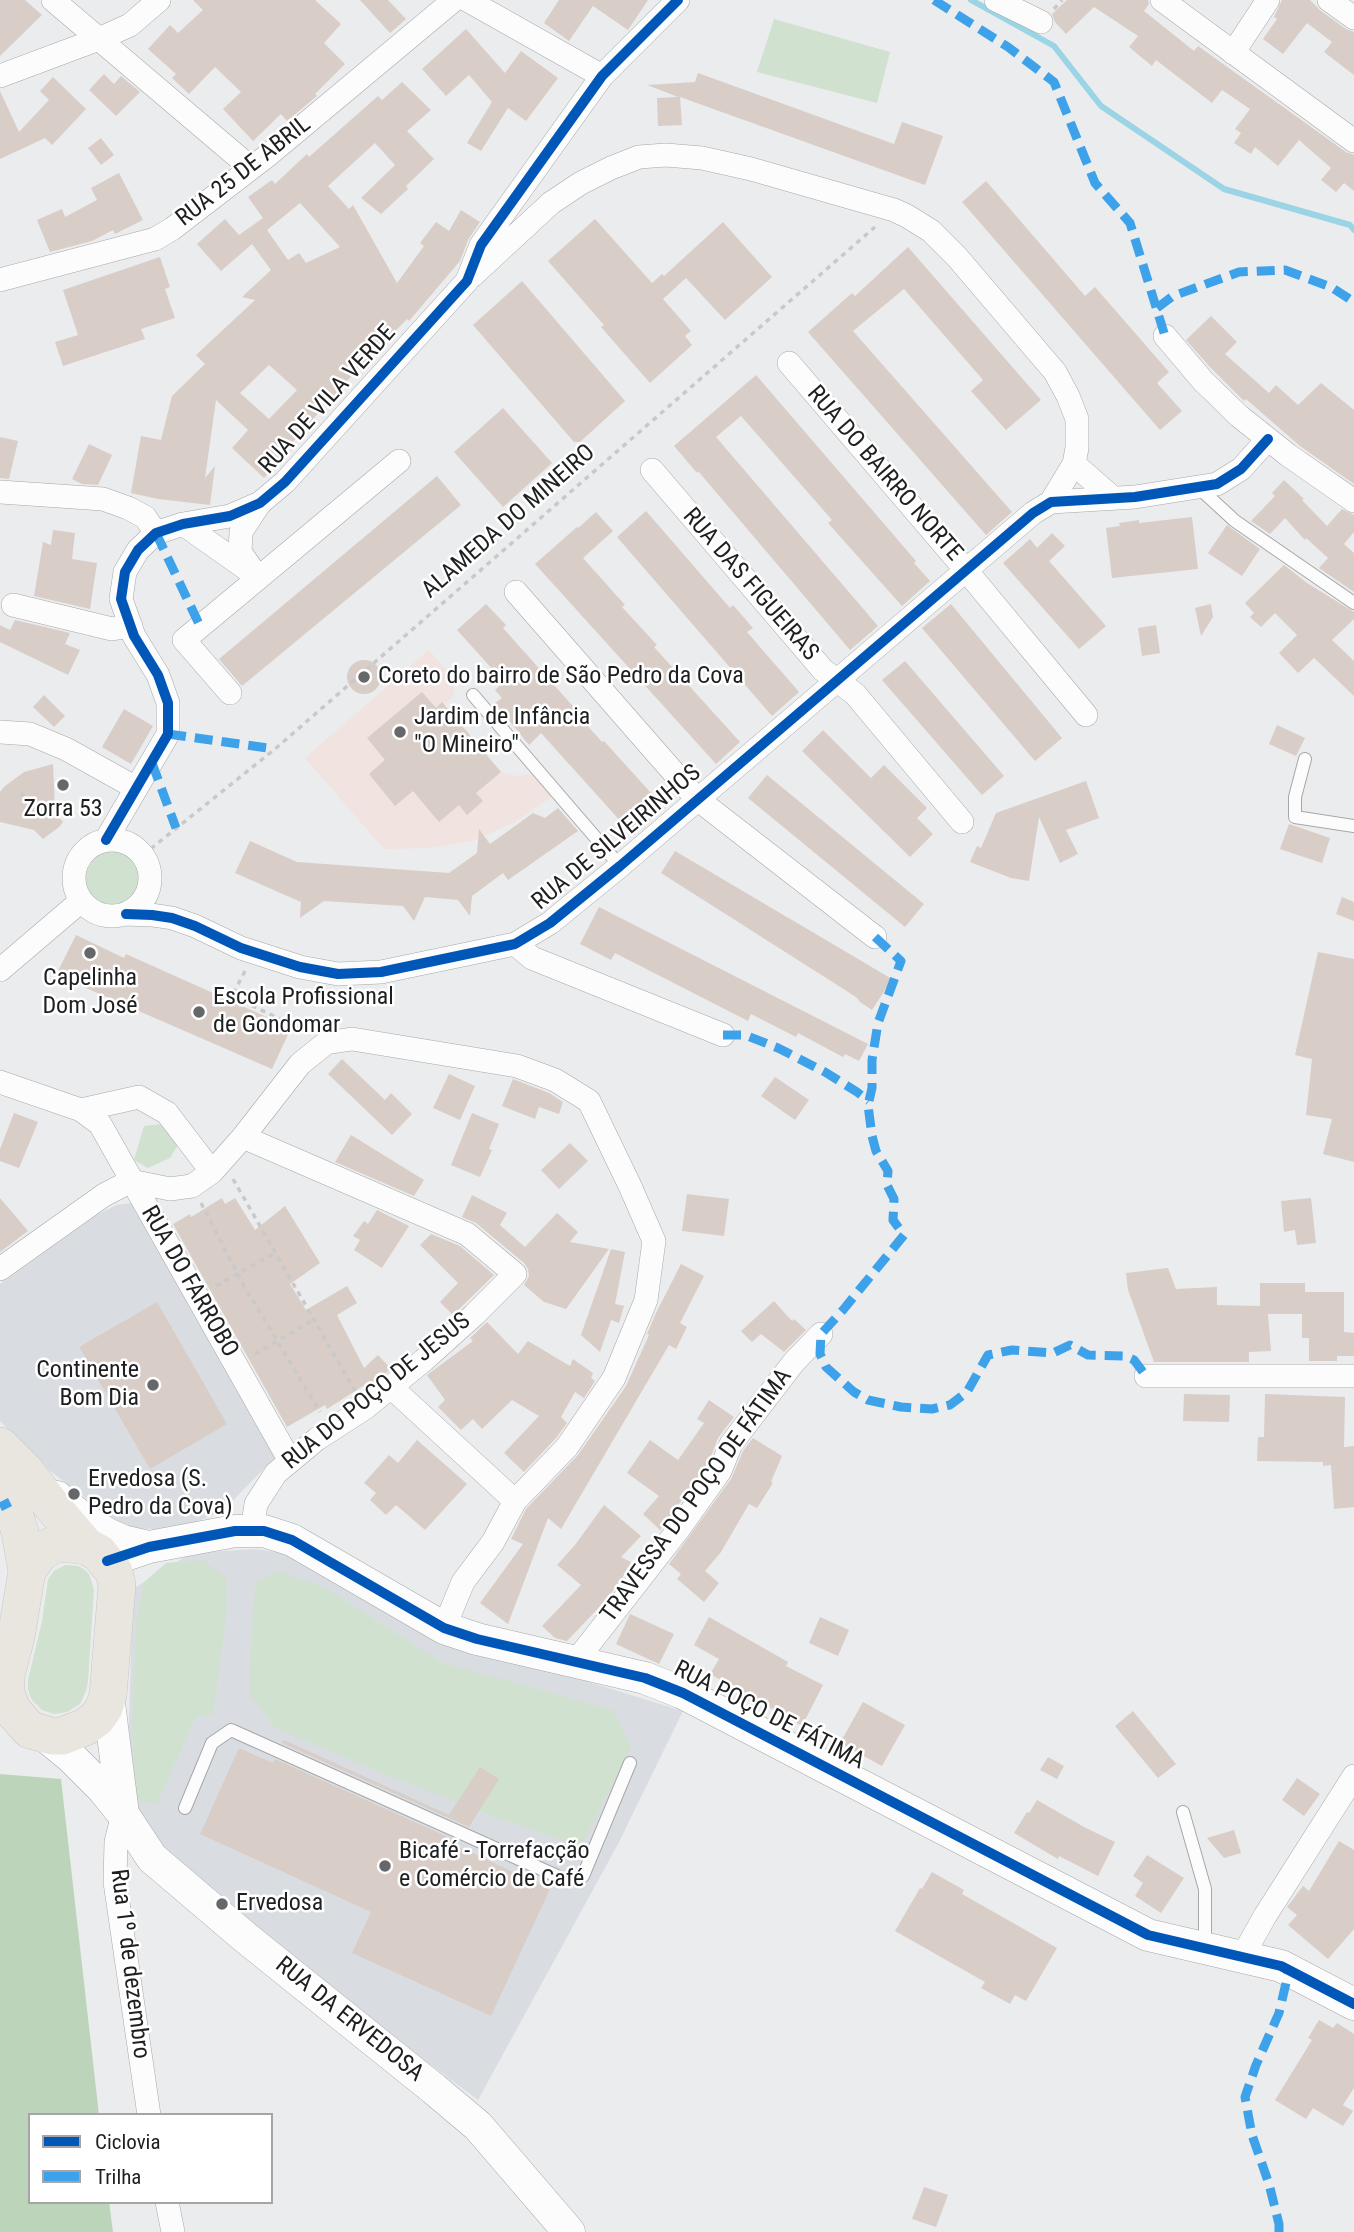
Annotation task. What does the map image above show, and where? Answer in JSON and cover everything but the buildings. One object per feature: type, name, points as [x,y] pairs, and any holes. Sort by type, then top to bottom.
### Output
[{"type":"main road","points":[[0,1446],[13,1476],[52,1506],[114,1572],[117,1585],[108,1695],[104,1708],[97,1718],[85,1727],[62,1736],[22,1727],[6,1694],[3,1679],[16,1637],[27,1571],[20,1532],[7,1492],[13,1476]]},
{"type":"main road","points":[[27,1571],[39,1554],[60,1543],[97,1554]]},
{"type":"street","points":[[53,0],[251,168]]},
{"type":"street","points":[[0,76],[130,25],[159,0]]},
{"type":"street","name":"RUA 25 DE ABRIL","points":[[0,280],[155,239],[172,229],[251,168],[454,0]]},
{"type":"street","points":[[467,0],[602,76]]},
{"type":"street","name":"RUA DE VILA VERDE","points":[[106,840],[168,734],[168,703],[158,675],[134,636],[121,599],[125,572],[138,550],[156,533],[183,524],[230,516],[260,503],[285,482],[467,281],[481,246],[602,76],[678,0]]},
{"type":"street","points":[[996,0],[1041,22]]},
{"type":"street","points":[[1162,0],[1354,141]]},
{"type":"street","points":[[1233,53],[1268,0]]},
{"type":"street","points":[[1329,0],[1354,18]]},
{"type":"street","points":[[467,281],[551,203],[591,178],[639,157],[666,155],[702,158],[751,169],[894,210],[931,231],[957,257],[1055,372],[1068,396],[1077,419],[1077,447],[1074,464],[1051,502]]},
{"type":"street","points":[[1166,336],[1212,390],[1239,416],[1354,501]]},
{"type":"street","name":"RUA DO BAIRRO NORTE","points":[[789,363],[1086,715]]},
{"type":"street","points":[[1051,502],[1135,497],[1217,484],[1241,469],[1268,439]]},
{"type":"street","points":[[230,693],[184,639],[399,461]]},
{"type":"street","points":[[1074,464],[1113,498]]},
{"type":"street","name":"RUA DAS FIGUEIRAS","points":[[652,470],[823,670],[855,694],[962,822]]},
{"type":"street","points":[[0,492],[103,499],[145,517],[156,533]]},
{"type":"street","name":"RUA DE SILVEIRINHOS","points":[[126,914],[172,918],[241,948],[300,967],[338,974],[381,972],[515,944],[550,923],[620,866],[965,569],[1032,513],[1051,502]]},
{"type":"street","points":[[258,577],[240,552],[241,532],[260,503]]},
{"type":"street","points":[[183,524],[258,577]]},
{"type":"street","points":[[516,592],[696,799],[875,937]]},
{"type":"street","points":[[13,605],[112,629],[131,626]]},
{"type":"street","points":[[0,732],[30,734],[66,749],[136,788]]},
{"type":"street","points":[[117,839],[131,844],[143,855],[151,878],[148,892],[141,904],[126,914],[114,917],[101,915],[81,901],[74,881],[78,860],[88,848],[106,840],[117,839]]},
{"type":"street","name":"RUA DE SILVEIRINHOS","points":[[151,878],[159,897],[195,926]]},
{"type":"street","points":[[0,970],[81,901]]},
{"type":"street","points":[[515,944],[532,958],[723,1035]]},
{"type":"street","points":[[0,1269],[104,1195],[131,1181],[170,1189],[192,1186],[212,1172],[243,1137],[319,1039],[352,1039],[517,1066],[555,1080],[589,1101],[654,1241],[646,1300],[614,1378],[567,1447],[515,1501],[493,1542],[463,1582],[444,1628]]},
{"type":"street","name":"RUA DO FARROBO","points":[[0,1082],[81,1110],[100,1124],[290,1461]]},
{"type":"street","points":[[81,1110],[138,1097],[167,1113],[212,1172]]},
{"type":"street","name":"RUA DO POÇO DE JESUS","points":[[243,1137],[467,1234],[514,1274],[474,1315],[391,1387],[276,1473],[256,1504],[253,1531]]},
{"type":"street","name":"TRAVESSA DO POÇO DE FÁTIMA","points":[[576,1661],[678,1530],[720,1471],[731,1444],[794,1363],[821,1334]]},
{"type":"street","points":[[1146,1376],[1354,1376]]},
{"type":"street","points":[[391,1387],[515,1501]]},
{"type":"street","name":"RUA POÇO DE FÁTIMA","points":[[13,1476],[107,1534],[149,1547]]},
{"type":"street","name":"RUA POÇO DE FÁTIMA","points":[[97,1554],[235,1531],[264,1531],[292,1539],[444,1628],[477,1639],[645,1678],[684,1693],[1148,1935],[1281,1966],[1354,2004]]},
{"type":"street","name":"RUA POÇO DE FÁTIMA","points":[[114,1618],[132,1583],[147,1565],[184,1541]]},
{"type":"street","name":"RUA DA ERVEDOSA","points":[[108,1695],[123,1814]]},
{"type":"street","name":"RUA DA ERVEDOSA","points":[[22,1727],[87,1773],[123,1814],[152,1858],[246,1938],[478,2126],[569,2232]]},
{"type":"street","points":[[1242,1957],[1354,1776]]},
{"type":"street","name":"Rua 1º de dezembro","points":[[123,1814],[116,1842],[115,1882],[149,2113]]},
{"type":"street","points":[[167,2204],[173,2232]]},
{"type":"lane","points":[[1198,487],[1236,521],[1354,603]]},
{"type":"lane","points":[[473,695],[620,866]]},
{"type":"lane","points":[[1305,759],[1295,797],[1295,817],[1354,826]]},
{"type":"lane","points":[[185,1808],[212,1743],[231,1730],[566,1880],[583,1876],[631,1763]]},
{"type":"lane","points":[[1183,1812],[1205,1889],[1205,1949]]},
{"type":"path","points":[[21,793],[31,804]]},
{"type":"path","points":[[245,971],[232,996],[319,1039]]},
{"type":"path","points":[[212,1172],[228,1170],[365,1408]]},
{"type":"path","points":[[192,1186],[237,1274],[330,1430]]},
{"type":"path","points":[[214,1287],[275,1253]]},
{"type":"path","points":[[253,1355],[313,1320]]},
{"type":"shaded area","name":"Jardim de Infância \"O Mineiro\"","points":[[429,650],[453,678],[454,696],[443,705],[499,772],[517,776],[535,774],[553,796],[515,822],[473,841],[428,848],[384,849],[305,758]]},
{"type":"shaded area","points":[[131,1203],[276,1456],[223,1511],[176,1530],[126,1528],[50,1471],[0,1421],[0,1284],[98,1214],[117,1205]]},
{"type":"shaded area","points":[[256,1549],[302,1556],[442,1637],[683,1711],[618,1844],[478,2100],[323,1985],[153,1842],[127,1780],[133,1589],[191,1553]]},
{"type":"green space","points":[[774,19],[890,52],[877,103],[757,72]]},
{"type":"green space","points":[[113,851],[132,859],[140,878],[132,897],[113,905],[94,897],[86,878],[94,859]]},
{"type":"green space","points":[[162,1124],[179,1143],[170,1158],[148,1168],[134,1160],[144,1126]]},
{"type":"green space","points":[[203,1560],[227,1579],[226,1618],[213,1714],[196,1717],[157,1803],[137,1801],[132,1728],[136,1625],[144,1582],[166,1563]]},
{"type":"green space","points":[[65,1565],[78,1566],[85,1570],[94,1589],[88,1681],[80,1704],[67,1712],[54,1714],[42,1710],[32,1700],[28,1680],[42,1621],[48,1579],[54,1571]]},
{"type":"green space","points":[[276,1571],[326,1588],[440,1662],[613,1710],[631,1747],[581,1847],[500,1819],[275,1728],[249,1693],[256,1583]]},
{"type":"green space","points":[[0,1774],[61,1779],[99,2113],[28,2113],[28,2204],[109,2204],[113,2232],[0,2232]]},
{"type":"waterway","points":[[971,0],[1054,46],[1101,106],[1224,189],[1350,225],[1354,230]]},
{"type":"marked path","points":[[934,0],[1008,47],[1054,82],[1095,183],[1130,223],[1165,336]]},
{"type":"marked path","points":[[1157,308],[1173,296],[1239,272],[1285,270],[1331,287],[1354,302]]},
{"type":"marked path","points":[[156,533],[200,626]]},
{"type":"marked path","points":[[168,734],[275,749]]},
{"type":"marked path","points":[[152,763],[176,828]]},
{"type":"marked path","points":[[875,937],[901,961],[878,1023],[868,1105],[876,1151],[888,1171],[887,1185],[894,1199],[893,1220],[904,1235],[821,1334],[820,1354],[826,1367],[854,1392],[868,1400],[901,1407],[932,1409],[950,1405],[967,1392],[988,1355],[1012,1350],[1053,1353],[1070,1345],[1088,1355],[1125,1356],[1134,1360],[1146,1376]]},
{"type":"marked path","points":[[723,1035],[745,1035],[778,1048],[825,1072],[869,1101]]},
{"type":"marked path","points":[[0,1507],[10,1502]]},
{"type":"marked path","points":[[1279,2232],[1269,2184],[1252,2135],[1245,2097],[1279,2013],[1289,1970]]},
{"type":"cycle path","points":[[106,840],[168,734],[168,703],[158,675],[134,636],[121,599],[125,572],[138,550],[156,533],[183,524],[230,516],[260,503],[285,482],[467,281],[481,245],[602,76],[678,0]]},
{"type":"cycle path","points":[[126,914],[172,918],[241,948],[300,967],[338,974],[381,972],[515,944],[550,923],[620,866],[1033,513],[1051,502],[1135,497],[1217,484],[1241,469],[1268,439]]},
{"type":"cycle path","points":[[107,1561],[149,1547],[235,1531],[264,1531],[292,1540],[444,1628],[477,1639],[645,1678],[683,1693],[1148,1935],[1281,1966],[1354,2004]]},
{"type":"place","name":"Coreto do bairro de São Pedro da Cova","points":[[364,677]]},
{"type":"place","name":"Jardim de Infância \"O Mineiro\"","points":[[400,732]]},
{"type":"place","name":"Zorra 53","points":[[63,785]]},
{"type":"place","name":"Capelinha Dom José","points":[[90,953]]},
{"type":"place","name":"Escola Profissional de Gondomar","points":[[199,1012]]},
{"type":"place","name":"Continente Bom Dia","points":[[153,1385]]},
{"type":"place","name":"Ervedosa (S. Pedro da Cova)","points":[[74,1494]]},
{"type":"place","name":"Bicafé - Torrefacção e Comércio de Café","points":[[385,1866]]},
{"type":"place","name":"Ervedosa","points":[[222,1904]]}]
